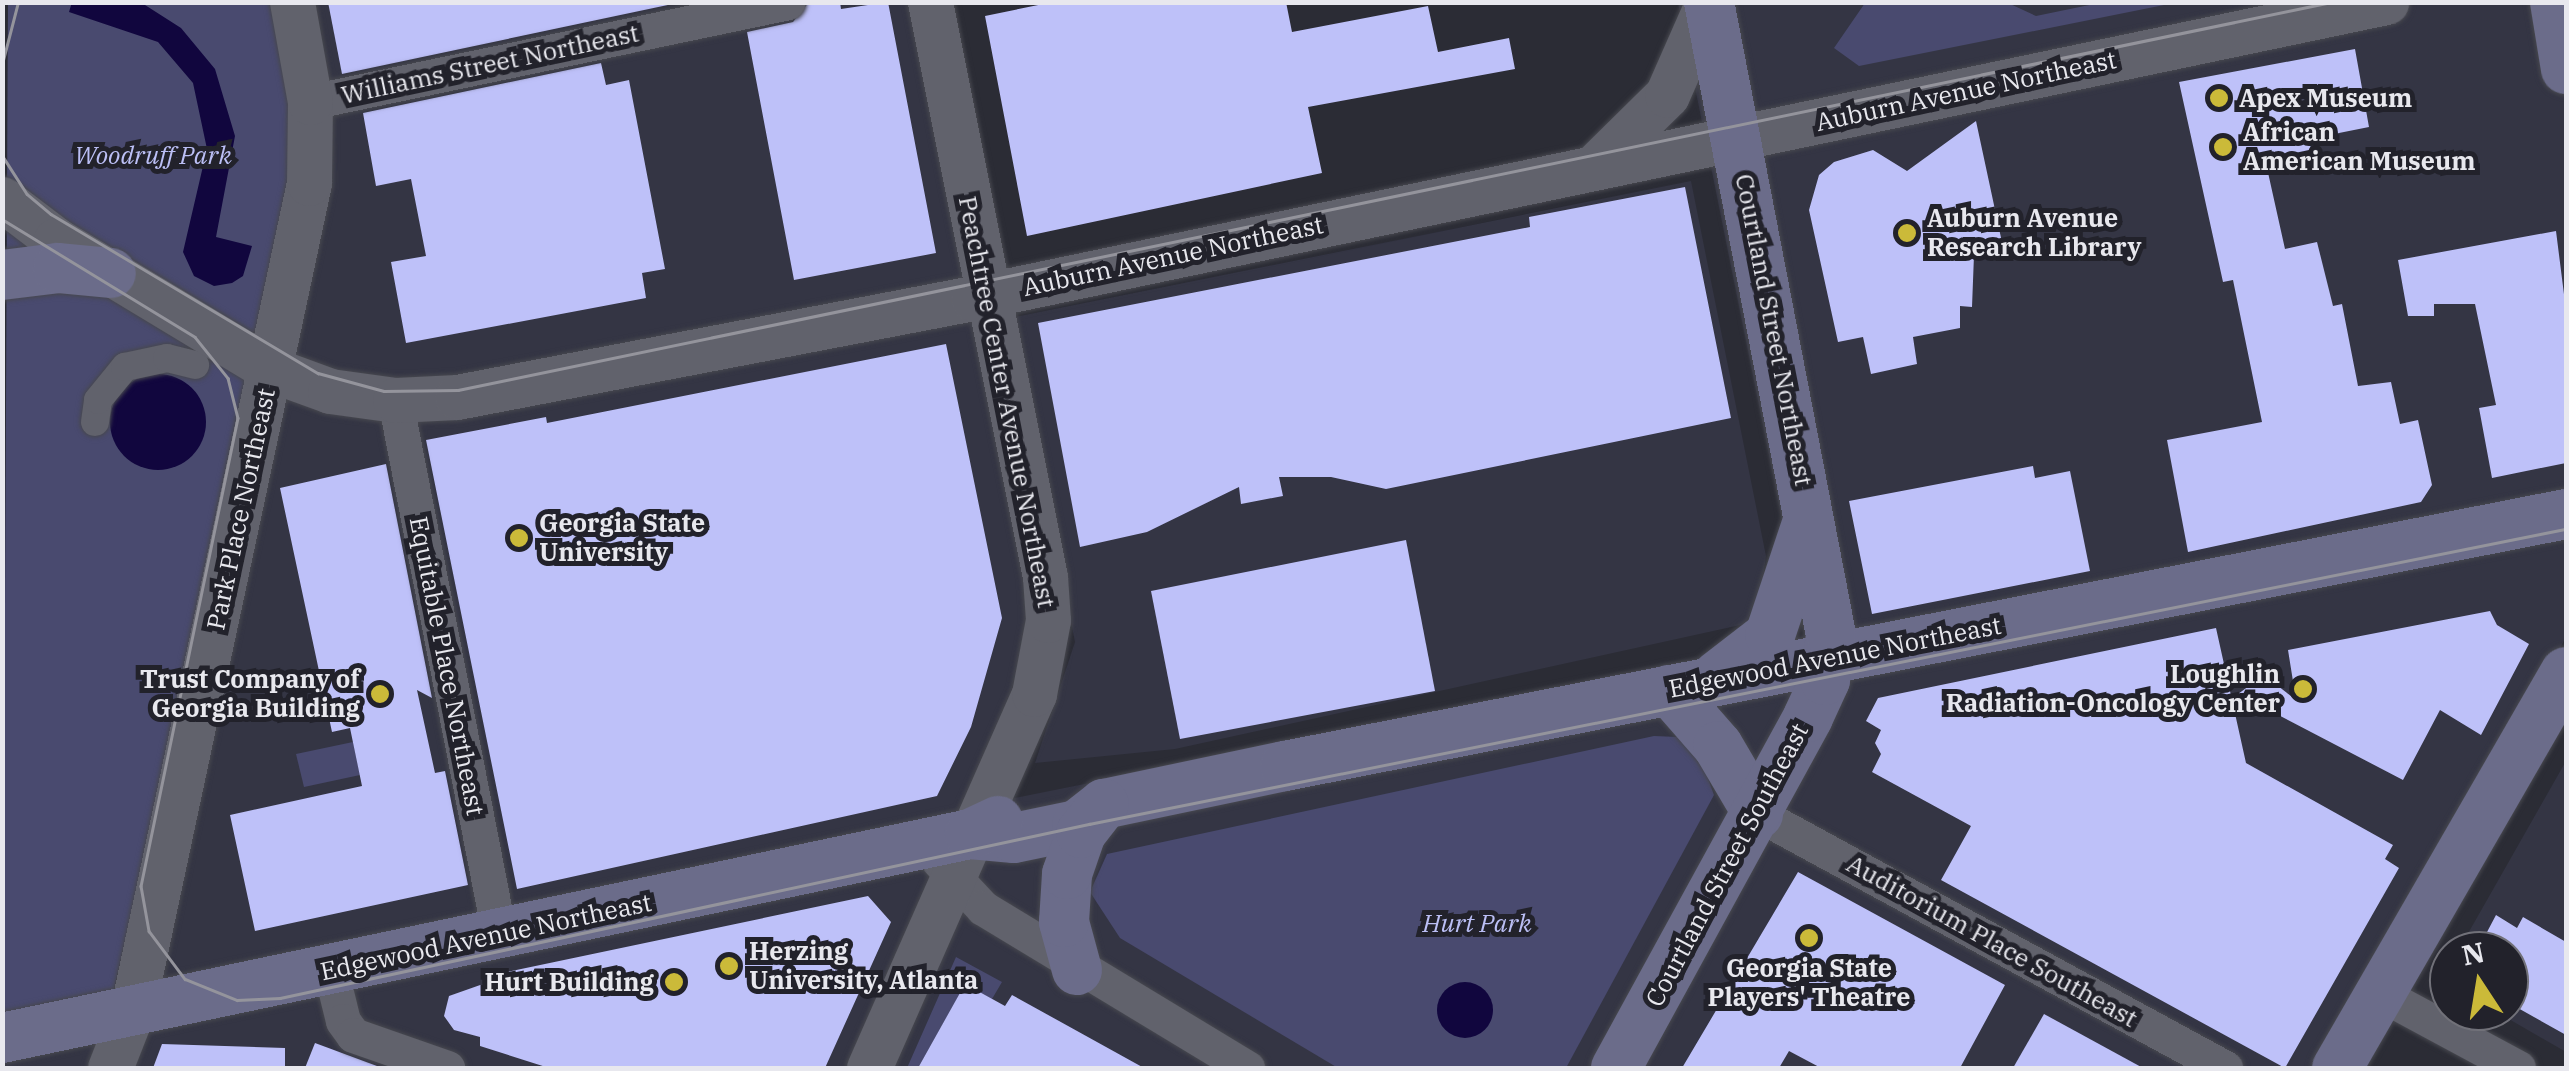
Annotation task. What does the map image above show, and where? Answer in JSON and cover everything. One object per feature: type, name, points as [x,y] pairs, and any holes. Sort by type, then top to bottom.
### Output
[{"type":"main road","name":"Courtland Street Northeast","points":[[1708,2],[1810,510],[1830,622],[1828,658]]},
{"type":"main road","points":[[2555,2],[2566,69]]},
{"type":"main road","points":[[2,275],[58,268],[111,273]]},
{"type":"main road","points":[[1758,814],[1689,686],[1770,635],[1810,510]]},
{"type":"main road","name":"Edgewood Avenue Northeast","points":[[2,1038],[331,972],[499,933],[950,852],[1028,808],[1080,796],[1104,804],[2566,514]]},
{"type":"main road","name":"Courtland Street Southeast","points":[[1616,1068],[1758,814],[1825,680],[1828,658]]},
{"type":"main road","points":[[2337,1068],[2566,672]]},
{"type":"main road","points":[[1077,970],[1064,922],[1067,874],[1081,833],[1104,804]]},
{"type":"street","name":"Park Place Northeast","points":[[110,1068],[132,1012],[309,183],[310,102],[292,2]]},
{"type":"street","name":"Williams Street Northeast","points":[[310,102],[788,2]]},
{"type":"street","name":"Peachtree Center Avenue Northeast","points":[[868,1068],[950,852],[1034,694],[1048,620],[990,294],[930,2]]},
{"type":"street","points":[[1591,168],[1667,95],[1708,2]]},
{"type":"street","name":"Auburn Avenue Northeast","points":[[2,199],[111,273],[270,369],[330,391],[395,400],[457,398],[990,294],[2386,2]]},
{"type":"street","points":[[95,422],[98,400],[125,367],[167,358],[196,365]]},
{"type":"street","name":"Equitable Place Northeast","points":[[395,400],[499,933]]},
{"type":"street","name":"Auditorium Place Southeast","points":[[1758,814],[2225,1068]]},
{"type":"street","points":[[950,852],[982,908],[1077,970],[1247,1068]]},
{"type":"street","points":[[331,972],[343,1022],[354,1035],[447,1068]]},
{"type":"street","points":[[2379,993],[2518,1068]]},
{"type":"shaded area","points":[[72,2],[145,5],[181,28],[215,69],[235,136],[216,237],[252,246],[243,276],[232,283],[214,286],[194,276],[183,252],[207,149],[193,83],[158,42],[69,12]]},
{"type":"shaded area","name":"Georgia State University","points":[[8,3],[934,3],[1044,586],[975,806],[1806,639],[1678,3],[2550,3],[2566,77],[2566,637],[2340,1068],[3,1068]]},
{"type":"shaded area","points":[[1691,181],[1766,556],[1761,593],[1745,624],[1175,749],[1035,763],[1075,642],[1010,318]]},
{"type":"shaded area","points":[[149,374],[167,374],[185,382],[198,395],[206,422],[203,441],[185,462],[167,470],[149,470],[131,462],[118,449],[110,431],[110,413],[118,395],[131,382]]},
{"type":"shaded area","points":[[2566,761],[2566,1052],[2529,1031],[2529,931],[2469,931]]},
{"type":"shaded area","points":[[1465,982],[1485,990],[1493,1010],[1485,1030],[1465,1038],[1445,1030],[1437,1010],[1445,990]]},
{"type":"green space","name":"Woodruff Park","points":[[8,3],[299,3],[307,156],[112,997],[3,1014]]},
{"type":"green space","points":[[1865,3],[2008,3],[2036,16],[2099,3],[2174,3],[1859,66],[1834,48]]},
{"type":"green space","name":"Hurt Park","points":[[1654,736],[1678,737],[1701,759],[1714,795],[1566,1068],[1338,1068],[1120,938],[1090,892],[1107,854]]},
{"type":"green space","points":[[353,742],[360,775],[304,787],[296,754]]},
{"type":"green space","points":[[956,957],[1002,982],[992,999],[965,985],[918,1068],[907,1068]]},
{"type":"building","points":[[328,2],[682,2],[342,74]]},
{"type":"building","points":[[809,2],[840,2],[841,9],[888,2],[936,253],[794,280],[747,32],[793,22]]},
{"type":"building","points":[[1053,2],[1286,2],[1292,32],[1428,6],[1438,52],[1509,38],[1515,69],[1308,107],[1322,173],[1027,236],[985,16]]},
{"type":"building","points":[[2355,49],[2369,127],[2309,139],[2313,159],[2267,168],[2285,249],[2317,242],[2333,306],[2342,304],[2358,386],[2391,382],[2400,424],[2418,420],[2432,485],[2421,502],[2188,552],[2167,440],[2262,422],[2233,280],[2223,282],[2179,82]]},
{"type":"building","points":[[601,63],[606,85],[629,80],[665,269],[642,273],[646,298],[406,343],[391,262],[426,256],[411,179],[376,186],[363,113]]},
{"type":"building","name":"Auburn Avenue Research Library","points":[[1976,121],[2006,261],[1974,255],[1972,307],[1960,306],[1960,328],[1913,337],[1917,364],[1871,374],[1863,337],[1838,342],[1809,210],[1819,175],[1834,162],[1873,150],[1907,171]]},
{"type":"building","points":[[1685,187],[1731,418],[1386,489],[1331,477],[1279,477],[1283,496],[1241,504],[1239,487],[1147,532],[1080,547],[1038,323],[1530,227],[1529,217]]},
{"type":"building","points":[[2556,231],[2566,310],[2566,463],[2492,478],[2479,408],[2496,405],[2475,304],[2434,304],[2434,316],[2408,316],[2398,260]]},
{"type":"building","points":[[946,344],[1002,618],[971,727],[937,796],[517,889],[426,440],[546,417],[547,423]]},
{"type":"building","name":"Trust Company of Georgia Building","points":[[386,464],[432,698],[417,690],[435,773],[445,771],[468,885],[255,931],[230,815],[362,786],[350,728],[332,732],[280,488]]},
{"type":"building","points":[[2033,466],[2035,478],[2070,471],[2090,571],[1872,614],[1849,501]]},
{"type":"building","points":[[1406,540],[1435,691],[1180,739],[1151,591]]},
{"type":"building","points":[[2490,611],[2497,625],[2529,644],[2481,735],[2440,710],[2403,780],[2238,694],[2264,675],[2296,700],[2288,650]]},
{"type":"building","points":[[2216,628],[2246,763],[2393,845],[2385,859],[2399,868],[2285,1068],[1941,880],[1971,826],[1872,772],[1881,754],[1875,743],[1881,730],[1866,721],[1878,698]]},
{"type":"building","points":[[1798,872],[2005,985],[1960,1068],[1821,1068],[1789,1051],[1779,1068],[1682,1068]]},
{"type":"building","name":"Hurt Building","points":[[868,896],[891,922],[825,1068],[549,1068],[480,1046],[480,1037],[454,1030],[444,1016],[449,996],[483,984],[483,977]]},
{"type":"building","points":[[2496,915],[2517,928],[2523,917],[2566,942],[2566,1035],[2529,1014],[2529,931],[2488,931]]},
{"type":"building","points":[[965,984],[1005,1006],[1012,995],[1144,1068],[918,1068]]},
{"type":"building","points":[[2044,1014],[2143,1068],[2013,1068]]},
{"type":"building","points":[[315,1043],[377,1066],[377,1068],[305,1068]]},
{"type":"building","points":[[162,1044],[285,1048],[285,1068],[153,1068]]},
{"type":"tram line","points":[[2,64],[18,2]]},
{"type":"tram line","points":[[2,155],[27,194],[51,214],[318,373],[384,391],[458,390],[2332,2]]},
{"type":"tram line","points":[[2,219],[195,337],[228,378],[238,418],[141,886],[149,931],[185,979],[237,1000],[280,998],[1089,824],[2566,529]]},
{"type":"place","name":"Apex Museum","points":[[2219,98]]},
{"type":"place","name":"African American Museum","points":[[2223,147]]},
{"type":"place","name":"Auburn Avenue Research Library","points":[[1907,233]]},
{"type":"place","name":"Georgia State University","points":[[519,538]]},
{"type":"place","name":"Loughlin Radiation-Oncology Center","points":[[2303,689]]},
{"type":"place","name":"Trust Company of Georgia Building","points":[[380,694]]},
{"type":"place","name":"Georgia State Players' Theatre","points":[[1809,938]]},
{"type":"place","name":"Herzing University, Atlanta","points":[[729,966]]},
{"type":"place","name":"Hurt Building","points":[[674,982]]}]
